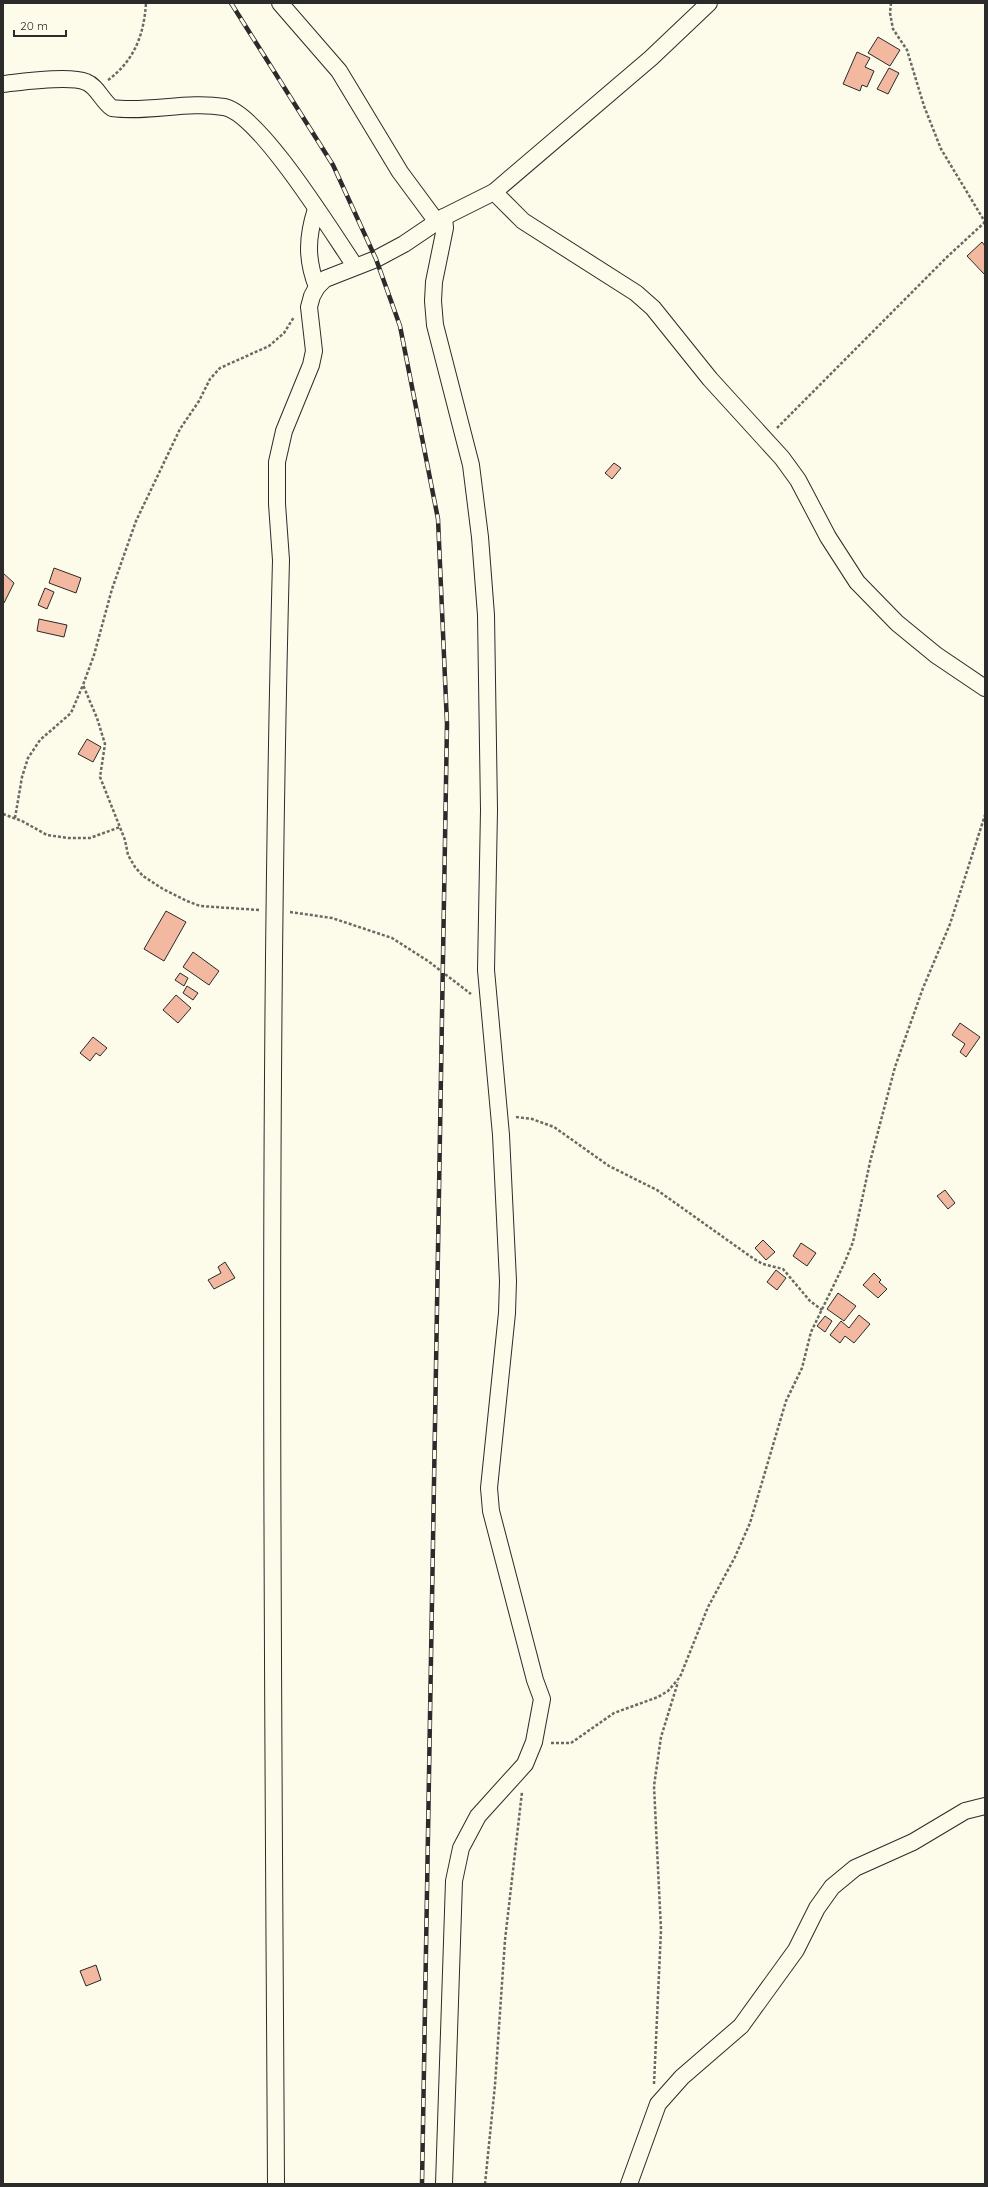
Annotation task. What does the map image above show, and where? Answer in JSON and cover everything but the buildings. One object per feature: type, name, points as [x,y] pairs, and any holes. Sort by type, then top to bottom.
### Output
[{"type":"street","points":[[280,3],[338,71],[400,172],[440,219],[445,228],[434,282],[433,301],[435,325],[471,465],[480,537],[486,615],[489,810],[486,936],[490,1009],[500,1117],[507,1313],[489,1488],[493,1519],[535,1680],[542,1698],[534,1742],[525,1764],[478,1816],[461,1848],[454,1881],[444,2184]]},
{"type":"street","points":[[276,2184],[271,1329],[274,911],[281,560],[277,504],[277,462],[284,431],[311,365],[314,351],[309,307],[316,287],[326,279],[355,266],[376,259],[404,244],[440,219],[494,192],[651,58],[709,3]]},
{"type":"street","points":[[3,84],[56,80],[86,82],[93,86],[104,103],[112,108],[216,106],[236,111],[275,153],[355,266]]},
{"type":"street","points":[[494,192],[523,221],[629,289],[653,308],[710,379],[766,438],[798,480],[828,537],[857,582],[897,623],[936,655],[985,688]]},
{"type":"street","points":[[316,209],[311,226],[309,249],[310,267],[316,287]]},
{"type":"street","points":[[629,2184],[658,2104],[682,2077],[741,2026],[796,1950],[825,1896],[855,1868],[913,1842],[965,1811],[985,1806]]},
{"type":"path","points":[[93,86],[107,81],[120,71],[131,57],[141,38],[146,3]]},
{"type":"path","points":[[766,438],[807,399],[947,257],[985,223],[941,149],[924,106],[907,50],[893,29],[890,13],[891,3]]},
{"type":"path","points":[[15,818],[22,777],[28,758],[40,740],[71,714],[94,655],[112,589],[136,521],[163,461],[210,379],[220,368],[269,346],[284,333],[291,320],[299,311],[309,307]]},
{"type":"path","points":[[83,685],[97,718],[105,744],[100,777],[120,827],[128,855],[135,867],[143,876],[162,889],[200,906],[274,911],[332,918],[392,938],[443,972],[490,1009]]},
{"type":"path","points":[[3,814],[15,818],[47,836],[90,838],[120,827]]},
{"type":"path","points":[[658,2104],[654,2085],[654,2060],[659,2012],[661,1930],[654,1786],[661,1737],[678,1682],[706,1613],[750,1523],[786,1401],[802,1368],[811,1332],[852,1242],[870,1162],[895,1067],[923,988],[950,924],[985,815]]},
{"type":"path","points":[[500,1117],[532,1119],[554,1127],[609,1166],[656,1190],[754,1259],[782,1269],[810,1302],[822,1310]]},
{"type":"path","points":[[534,1742],[570,1743],[614,1713],[658,1697],[678,1682]]},
{"type":"path","points":[[485,2184],[506,1940],[525,1764]]},
{"type":"railway","points":[[231,3],[333,165],[376,259],[400,326],[438,519],[447,724],[422,2184]]}]
